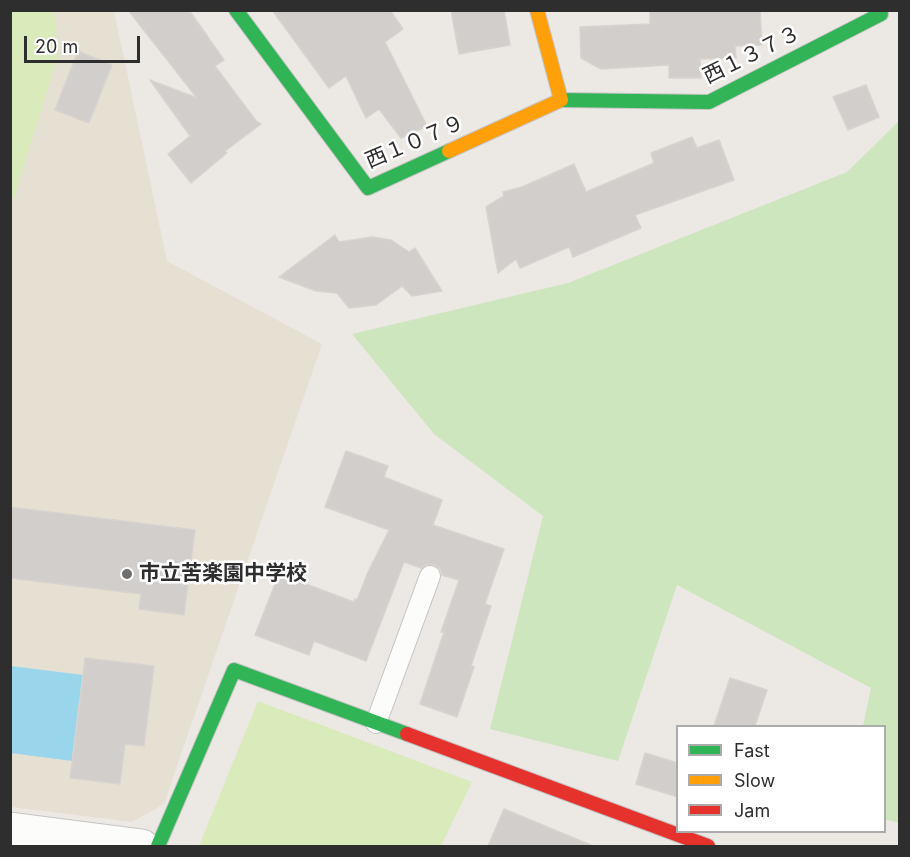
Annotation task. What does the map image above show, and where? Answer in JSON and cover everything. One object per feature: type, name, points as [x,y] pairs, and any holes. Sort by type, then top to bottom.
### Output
[{"type":"street","name":"西１０７９","points":[[236,10],[368,188],[561,100]]},
{"type":"street","points":[[537,10],[561,100]]},
{"type":"street","name":"西１３７３","points":[[561,100],[709,102],[882,14]]},
{"type":"street","points":[[158,846],[234,670],[708,846]]},
{"type":"street","points":[[10,829],[142,846]]},
{"type":"lane","points":[[376,723],[430,576]]},
{"type":"shaded area","name":"市立苦楽園中学校","points":[[11,11],[114,11],[167,261],[322,344],[164,804],[132,822],[11,807]]},
{"type":"green space","points":[[11,10],[54,11],[58,55],[11,204]]},
{"type":"green space","points":[[899,121],[899,823],[886,819],[886,725],[863,725],[871,688],[677,585],[618,761],[490,729],[543,516],[434,434],[352,334],[568,283],[847,172]]},
{"type":"green space","points":[[258,701],[472,782],[441,846],[199,846]]},
{"type":"water","points":[[11,666],[83,675],[72,761],[11,753]]},
{"type":"building","points":[[128,10],[189,10],[224,60],[215,66],[257,122],[261,124],[225,151],[227,153],[191,183],[168,154],[190,136],[150,80],[197,98]]},
{"type":"building","points":[[272,10],[390,10],[403,29],[385,42],[427,126],[401,138],[379,109],[366,118],[346,76],[329,88]]},
{"type":"building","points":[[451,10],[504,10],[510,45],[459,54]]},
{"type":"building","points":[[650,10],[760,10],[762,45],[735,46],[736,58],[700,59],[701,78],[669,78],[669,65],[601,69],[581,58],[580,27],[650,24]]},
{"type":"building","points":[[78,51],[112,65],[89,123],[55,110]]},
{"type":"building","points":[[866,85],[879,117],[848,130],[833,97]]},
{"type":"building","points":[[692,137],[697,148],[719,140],[734,180],[635,215],[641,228],[573,257],[569,247],[520,268],[516,259],[498,273],[486,207],[504,196],[503,192],[522,187],[574,164],[586,192],[654,163],[651,153]]},
{"type":"building","points":[[335,235],[339,242],[372,237],[391,240],[409,252],[415,248],[442,291],[412,296],[402,286],[376,305],[349,308],[337,293],[316,291],[279,277]]},
{"type":"building","points":[[346,451],[388,466],[384,477],[442,500],[433,525],[504,549],[485,604],[491,606],[457,717],[420,704],[459,580],[442,575],[440,569],[435,565],[427,564],[421,568],[404,562],[366,661],[314,641],[309,655],[255,635],[279,574],[354,602],[355,599],[357,600],[389,530],[325,507]]},
{"type":"building","points":[[10,507],[195,530],[184,615],[139,609],[141,594],[10,578]]},
{"type":"building","points":[[85,658],[154,666],[144,746],[125,744],[120,784],[70,778]]},
{"type":"building","points":[[730,678],[767,690],[755,725],[714,725]]},
{"type":"building","points":[[645,753],[676,762],[676,796],[636,784]]},
{"type":"building","points":[[504,809],[593,846],[488,846]]},
{"type":"traffic: fast","points":[[236,10],[368,188],[449,151]]},
{"type":"traffic: fast","points":[[561,100],[709,102],[881,14]]},
{"type":"traffic: fast","points":[[158,846],[234,670],[407,734]]},
{"type":"traffic: slow","points":[[449,151],[561,100],[537,10]]},
{"type":"traffic: jam","points":[[407,734],[708,846]]},
{"type":"place","name":"市立苦楽園中学校","points":[[127,574]]}]
